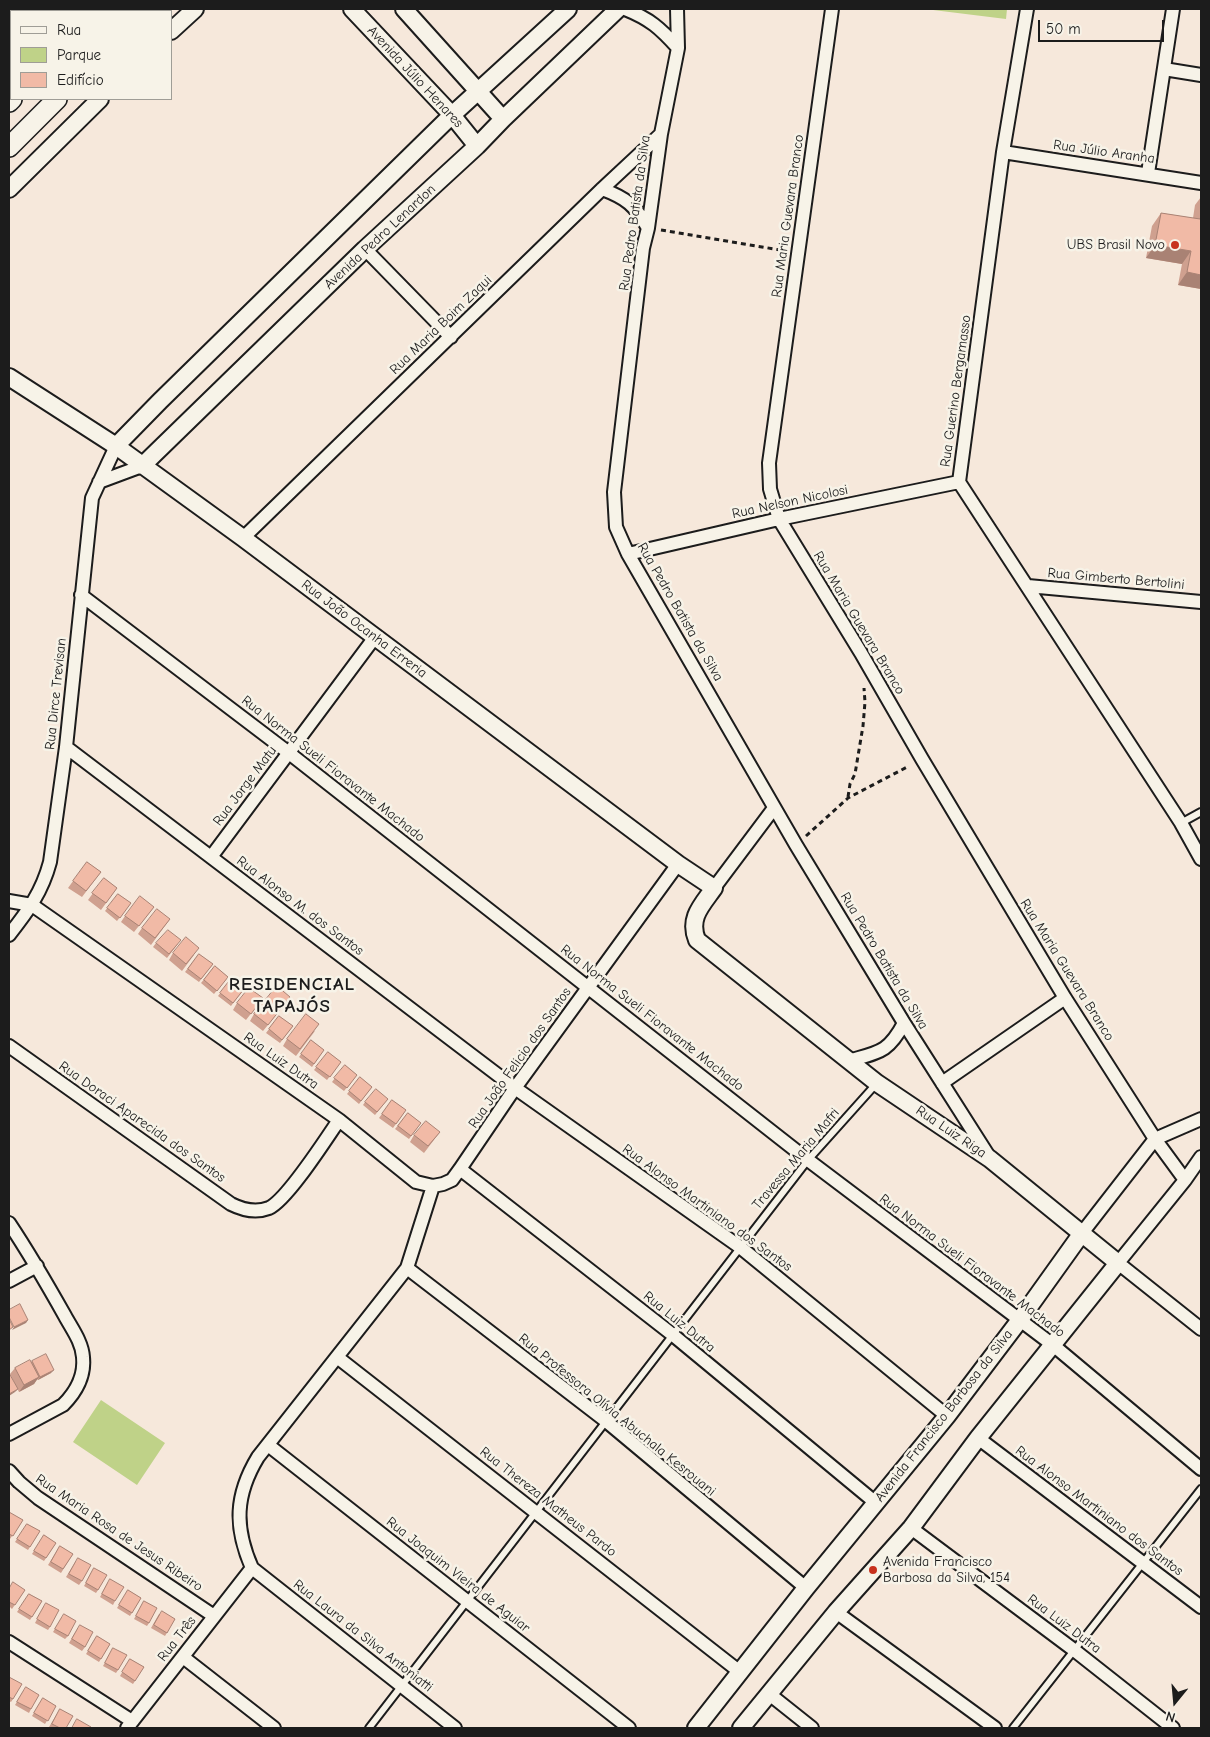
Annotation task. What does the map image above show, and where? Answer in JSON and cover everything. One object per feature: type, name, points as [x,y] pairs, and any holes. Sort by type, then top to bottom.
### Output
[{"type":"main road","points":[[9,147],[56,100]]},
{"type":"street","points":[[172,30],[195,9]]},
{"type":"street","name":"Avenida Júlio Henares","points":[[352,9],[452,115],[477,146]]},
{"type":"street","points":[[404,9],[503,119]]},
{"type":"street","points":[[116,446],[452,115],[568,9]]},
{"type":"street","name":"Avenida Pedro Lenardon","points":[[142,466],[365,249],[477,146],[618,9]]},
{"type":"street","points":[[625,9],[642,16],[658,26],[678,48]]},
{"type":"street","name":"Rua Pedro Batista da Silva","points":[[677,9],[678,48],[661,134],[648,228],[643,248],[614,492],[616,526],[628,554],[774,808],[904,1023],[990,1159]]},
{"type":"street","name":"Rua Maria Guevara Branco","points":[[832,9],[769,463],[770,490],[779,519],[1065,998],[1155,1139],[1185,1180]]},
{"type":"street","name":"Rua Guerino Bergamasso","points":[[1026,9],[1003,152],[958,482],[1028,586],[1181,823],[1201,859]]},
{"type":"street","points":[[1148,173],[1174,9]]},
{"type":"street","points":[[1164,69],[1201,75]]},
{"type":"street","points":[[9,189],[99,100]]},
{"type":"street","name":"Rua Maria Boim Zaqui","points":[[243,538],[661,134]]},
{"type":"street","name":"Rua Júlio Aranha","points":[[1003,152],[1148,173],[1201,183]]},
{"type":"street","points":[[602,189],[628,201],[638,211],[648,228]]},
{"type":"street","points":[[365,249],[451,337]]},
{"type":"street","name":"Rua João Ocanha Erreria","points":[[9,377],[116,446],[243,538],[678,864],[714,888]]},
{"type":"street","name":"Rua Dirce Trevisan","points":[[9,935],[32,905],[46,879],[50,862],[66,747],[92,498],[116,446]]},
{"type":"street","points":[[99,482],[142,466]]},
{"type":"street","name":"Rua Nelson Nicolosi","points":[[628,554],[779,519],[958,482]]},
{"type":"street","name":"Rua Gimberto Bertolini","points":[[1028,586],[1201,602]]},
{"type":"street","name":"Rua Norma Sueli Fioravante Machado","points":[[81,595],[289,752],[808,1160],[1053,1345],[1201,1469]]},
{"type":"street","name":"Rua Jorge Matu","points":[[211,857],[375,637]]},
{"type":"street","name":"Rua Alonso M. dos Santos","points":[[66,747],[515,1088]]},
{"type":"street","points":[[714,888],[774,808]]},
{"type":"street","name":"Rua João Felicio dos Santos","points":[[432,1186],[452,1180],[515,1088],[678,864]]},
{"type":"street","name":"Rua Luiz Riga","points":[[714,888],[695,914],[693,932],[697,940],[877,1083],[990,1159],[1201,1329]]},
{"type":"street","name":"Rua Luiz Dutra","points":[[9,901],[32,905],[340,1120],[416,1182],[432,1186]]},
{"type":"street","points":[[942,1083],[1065,998]]},
{"type":"street","points":[[848,1061],[878,1053],[887,1048],[896,1038],[904,1023]]},
{"type":"street","name":"Rua Doraci Aparecida dos Santos","points":[[9,1046],[231,1204],[242,1209],[261,1210],[273,1205],[283,1197],[340,1120]]},
{"type":"street","name":"Rua Alonso Martiniano dos Santos","points":[[515,1088],[740,1247],[947,1416]]},
{"type":"street","name":"Avenida Francisco Barbosa da Silva","points":[[696,1728],[806,1588],[947,1416],[1019,1321],[1082,1233],[1155,1139],[1201,1119]]},
{"type":"street","points":[[741,1728],[836,1612],[911,1528],[978,1438],[1185,1180],[1201,1157]]},
{"type":"street","name":"Rua Luiz Dutra","points":[[460,1169],[673,1335],[876,1503]]},
{"type":"street","points":[[252,1568],[240,1536],[239,1520],[243,1487],[250,1471],[268,1445],[408,1268],[432,1186]]},
{"type":"street","points":[[9,1223],[37,1266],[81,1346],[84,1364],[80,1383],[63,1405],[9,1434]]},
{"type":"street","points":[[9,1281],[37,1266]]},
{"type":"street","name":"Rua Professora Olívia Abuchala Kesrouani","points":[[408,1268],[606,1421],[806,1588]]},
{"type":"street","name":"Rua Thereza Matheus Pardo","points":[[337,1357],[740,1672]]},
{"type":"street","name":"Rua Alonso Martiniano dos Santos","points":[[978,1438],[1201,1607]]},
{"type":"street","name":"Rua Joaquim Vieira de Aguiar","points":[[268,1445],[629,1728]]},
{"type":"street","name":"Rua Maria Rosa de Jesus Ribeiro","points":[[9,1471],[38,1498],[214,1616]]},
{"type":"street","name":"Rua Luiz Dutra","points":[[911,1528],[1074,1650],[1173,1728]]},
{"type":"street","name":"Rua Três","points":[[129,1725],[252,1568]]},
{"type":"street","name":"Rua Laura da Silva Antoniatti","points":[[252,1568],[455,1728]]},
{"type":"street","points":[[836,1612],[995,1728]]},
{"type":"street","points":[[9,1642],[129,1725]]},
{"type":"street","points":[[182,1657],[274,1728]]},
{"type":"street","points":[[768,1694],[812,1728]]},
{"type":"lane","points":[[1181,823],[1201,812]]},
{"type":"lane","name":"Travessa Maria Mafri","points":[[369,1728],[808,1160],[877,1083]]},
{"type":"lane","points":[[1013,1728],[1201,1489]]},
{"type":"path","points":[[648,228],[799,253]]},
{"type":"path","points":[[848,798],[850,784],[855,774],[863,726],[865,702],[863,682]]},
{"type":"path","points":[[796,845],[848,798],[922,759]]},
{"type":"green space","points":[[925,9],[1007,9],[1006,19]]},
{"type":"green space","points":[[101,1400],[165,1443],[137,1485],[73,1442]]},
{"type":"building","points":[[1201,210],[1201,275],[1187,272],[1191,251],[1155,245],[1161,213],[1200,219]]},
{"type":"building","points":[[87,862],[101,872],[86,891],[73,881]]},
{"type":"building","points":[[104,878],[117,888],[106,903],[92,893]]},
{"type":"building","points":[[118,894],[131,903],[120,918],[107,908]]},
{"type":"building","points":[[140,896],[154,907],[139,926],[125,916]]},
{"type":"building","points":[[157,909],[170,919],[155,938],[142,928]]},
{"type":"building","points":[[168,930],[181,940],[169,954],[156,943]]},
{"type":"building","points":[[186,937],[199,948],[186,964],[173,953]]},
{"type":"building","points":[[199,954],[213,964],[201,979],[188,969]]},
{"type":"building","points":[[215,966],[228,977],[217,991],[204,980]]},
{"type":"building","points":[[231,979],[244,989],[233,1003],[220,993]]},
{"type":"building","points":[[277,986],[290,997],[268,1025],[254,1014]]},
{"type":"building","points":[[249,988],[263,998],[251,1014],[237,1003]]},
{"type":"building","points":[[306,1014],[319,1024],[300,1049],[287,1039]]},
{"type":"building","points":[[279,1016],[293,1026],[282,1040],[269,1029]]},
{"type":"building","points":[[311,1040],[324,1050],[314,1064],[301,1054]]},
{"type":"building","points":[[328,1052],[341,1062],[330,1077],[316,1067]]},
{"type":"building","points":[[345,1065],[357,1075],[347,1088],[334,1078]]},
{"type":"building","points":[[360,1077],[372,1087],[361,1101],[349,1091]]},
{"type":"building","points":[[376,1089],[388,1099],[377,1112],[365,1102]]},
{"type":"building","points":[[392,1100],[406,1110],[396,1124],[382,1114]]},
{"type":"building","points":[[408,1113],[421,1123],[411,1136],[398,1126]]},
{"type":"building","points":[[426,1121],[440,1132],[428,1146],[414,1135]]},
{"type":"building","points":[[20,1304],[28,1320],[14,1327],[9,1317],[9,1310]]},
{"type":"building","points":[[9,1319],[13,1327],[9,1330]]},
{"type":"building","points":[[46,1354],[54,1370],[40,1377],[32,1361]]},
{"type":"building","points":[[30,1360],[39,1377],[24,1385],[15,1368]]},
{"type":"building","points":[[9,1373],[18,1389],[9,1394]]},
{"type":"building","points":[[9,1512],[23,1520],[13,1536],[9,1534]]},
{"type":"building","points":[[27,1524],[40,1531],[30,1547],[17,1539]]},
{"type":"building","points":[[44,1535],[56,1543],[46,1558],[34,1551]]},
{"type":"building","points":[[60,1546],[73,1554],[63,1569],[51,1562]]},
{"type":"building","points":[[78,1558],[91,1565],[82,1581],[69,1574]]},
{"type":"building","points":[[94,1568],[107,1575],[98,1590],[86,1583]]},
{"type":"building","points":[[110,1579],[124,1587],[115,1601],[102,1594]]},
{"type":"building","points":[[13,1582],[25,1590],[15,1605],[9,1602],[9,1589]]},
{"type":"building","points":[[128,1590],[141,1598],[132,1613],[119,1605]]},
{"type":"building","points":[[29,1594],[42,1601],[32,1617],[19,1609]]},
{"type":"building","points":[[144,1601],[157,1608],[149,1623],[136,1616]]},
{"type":"building","points":[[46,1603],[59,1610],[50,1627],[37,1619]]},
{"type":"building","points":[[162,1611],[175,1619],[167,1633],[154,1625]]},
{"type":"building","points":[[64,1614],[76,1621],[68,1636],[55,1629]]},
{"type":"building","points":[[80,1625],[93,1632],[85,1647],[72,1639]]},
{"type":"building","points":[[97,1636],[110,1644],[101,1659],[88,1651]]},
{"type":"building","points":[[113,1648],[127,1655],[118,1670],[105,1663]]},
{"type":"building","points":[[130,1659],[144,1667],[135,1681],[122,1672]]},
{"type":"building","points":[[9,1677],[22,1684],[13,1699],[9,1697]]},
{"type":"building","points":[[26,1687],[39,1695],[31,1709],[17,1702]]},
{"type":"building","points":[[43,1698],[56,1706],[48,1721],[34,1713]]},
{"type":"building","points":[[60,1709],[73,1716],[66,1728],[60,1728],[52,1724]]},
{"type":"building","points":[[77,1719],[91,1727],[72,1728]]},
{"type":"place","name":"UBS Brasil Novo","points":[[1175,245]]},
{"type":"place","name":"Avenida Francisco Barbosa da Silva, 154","points":[[873,1570]]},
{"type":"district","name":"RESIDENCIAL TAPAJÓS","points":[[292,996]]}]
